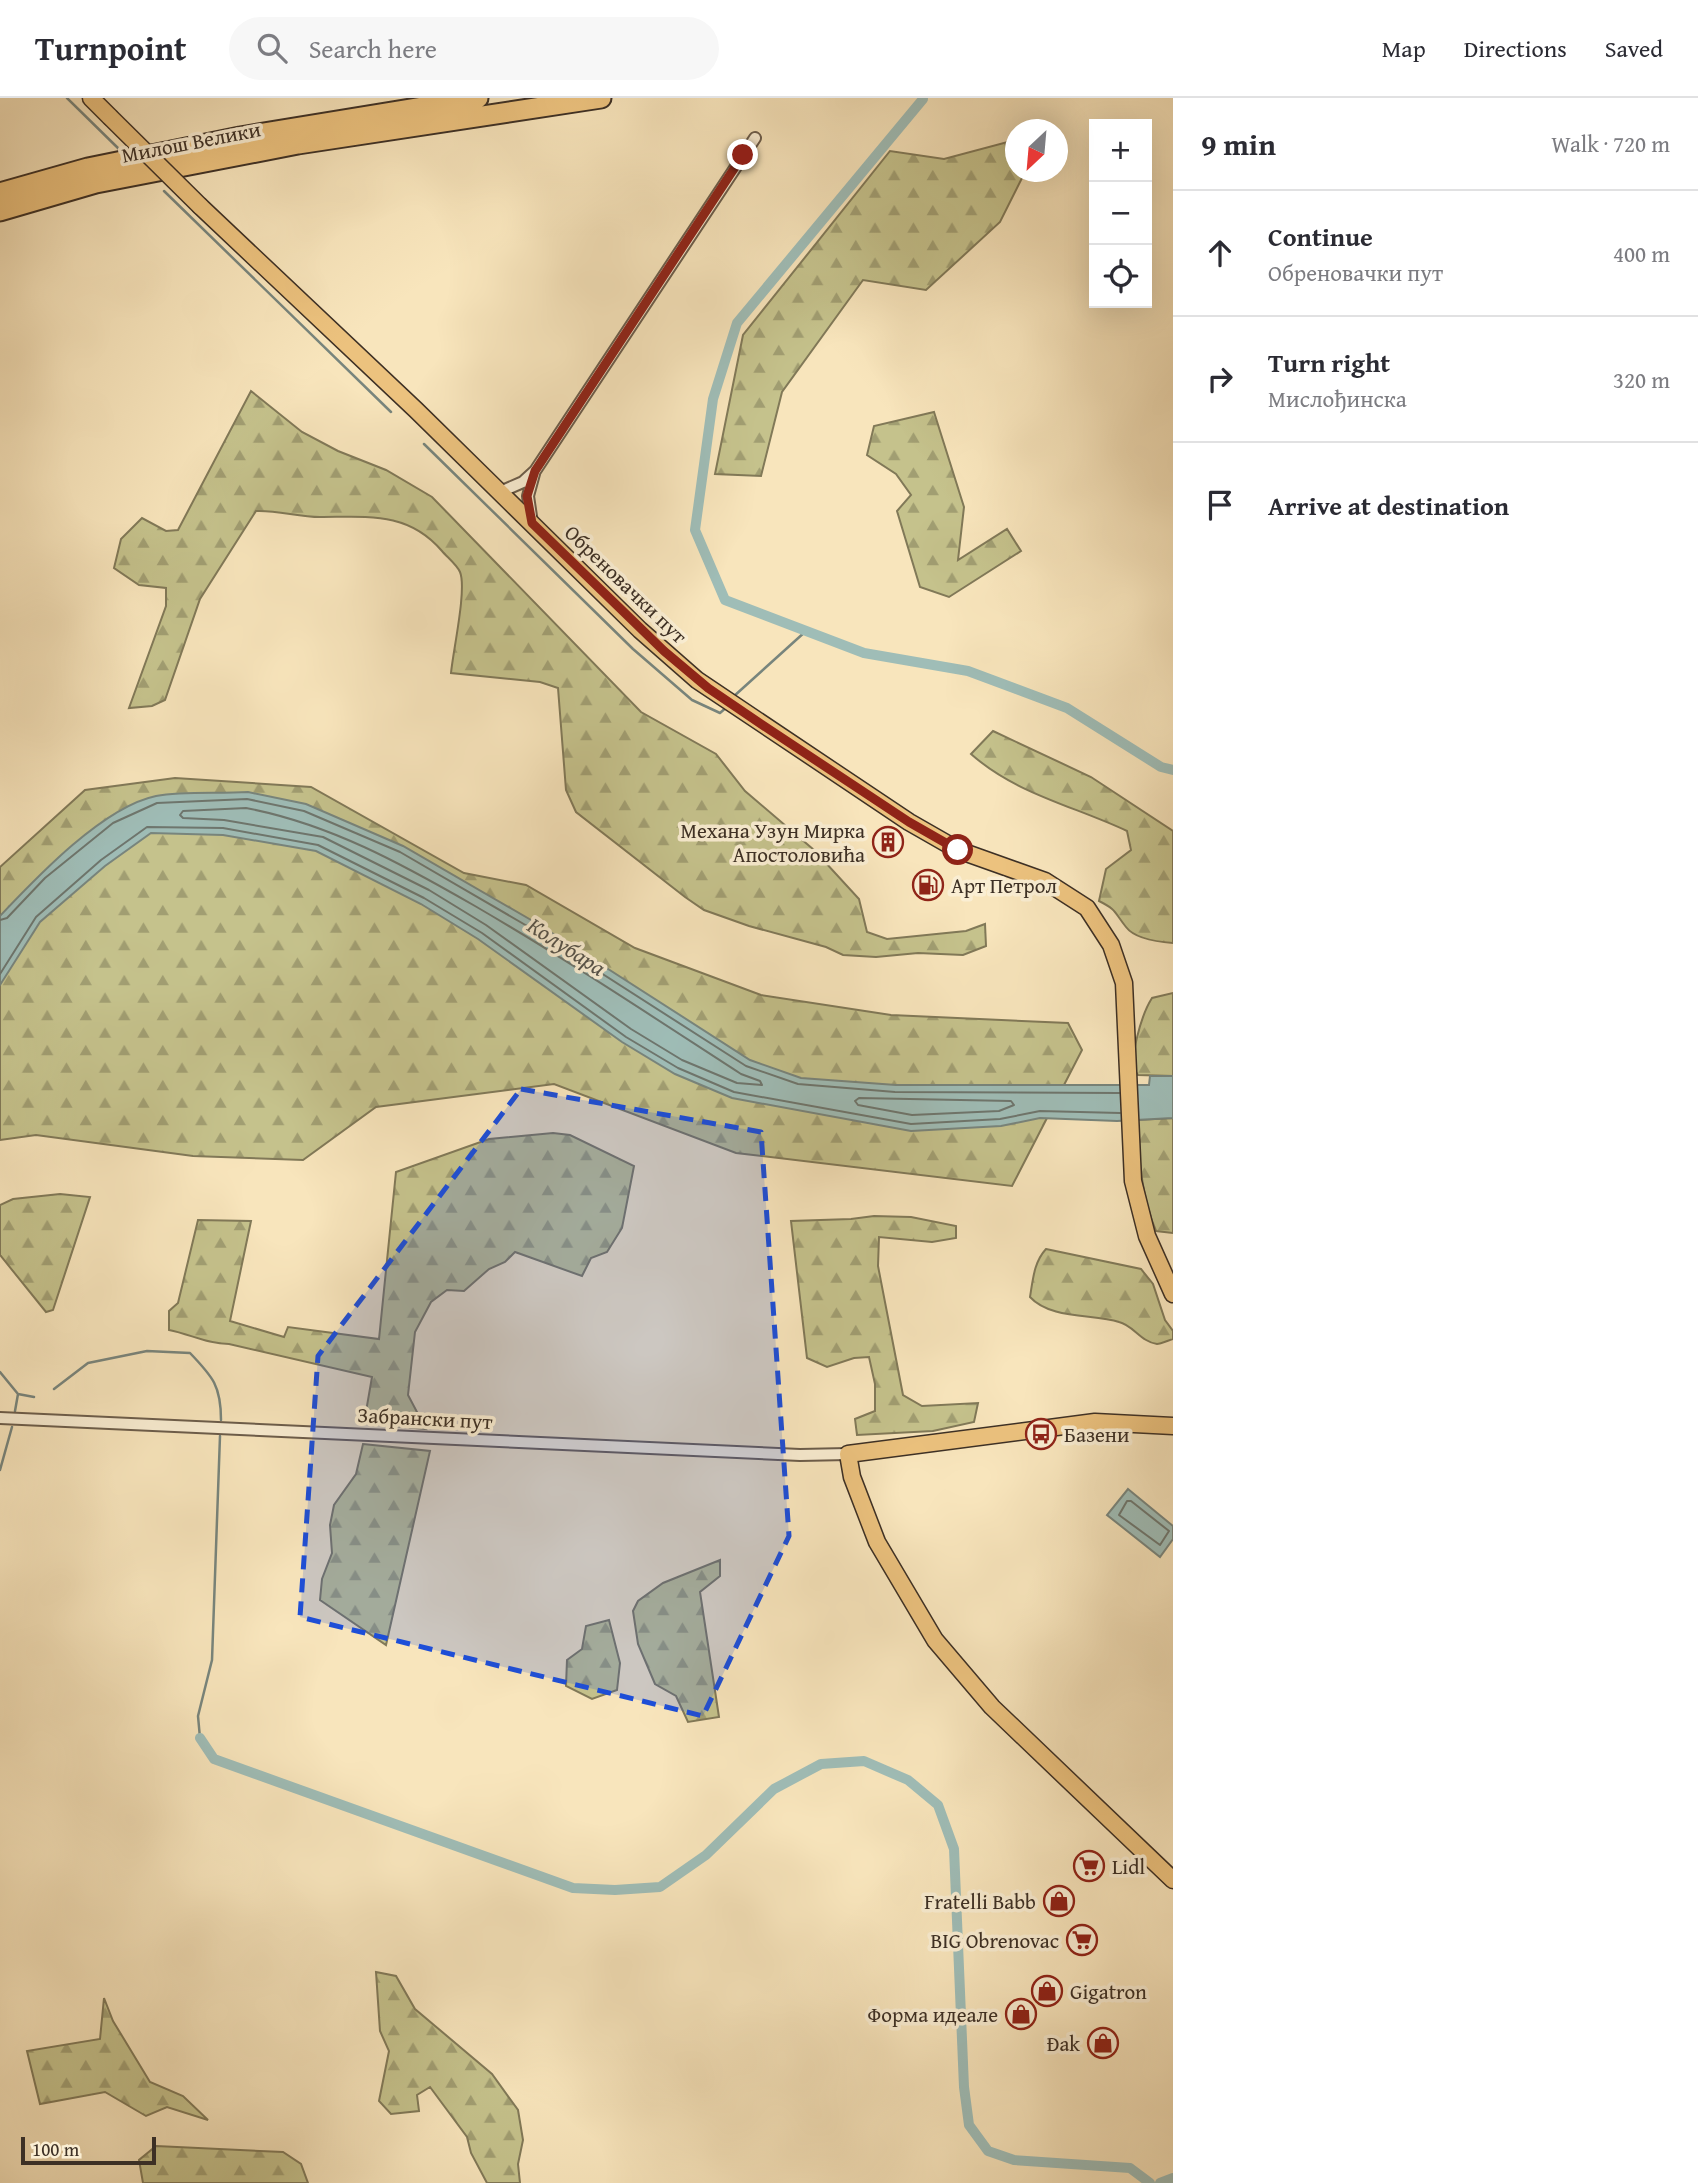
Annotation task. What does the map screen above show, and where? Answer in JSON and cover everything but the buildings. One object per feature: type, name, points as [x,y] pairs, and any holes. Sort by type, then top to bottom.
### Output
[{"type":"highway","name":"Милош Велики","points":[[0,193],[25,184],[240,137],[478,98]]},
{"type":"highway","name":"Милош Велики","points":[[0,211],[96,183],[298,144],[601,98]]},
{"type":"highway","points":[[0,184],[25,184]]},
{"type":"main road","name":"Обреновачки пут","points":[[91,98],[640,630],[729,703],[937,839],[967,853],[1045,881],[1079,901],[1094,916],[1111,944],[1121,972],[1126,1008],[1130,1154],[1144,1225],[1173,1294]]},
{"type":"main road","points":[[1173,1426],[1095,1422],[848,1454],[859,1499],[877,1542],[934,1640],[992,1707],[1173,1880]]},
{"type":"street","points":[[500,492],[523,482],[535,471],[755,138]]},
{"type":"street","points":[[532,523],[527,496],[535,471]]},
{"type":"street","name":"Забрански пут","points":[[0,1418],[800,1455],[848,1454]]},
{"type":"highlighted area","points":[[521,1089],[761,1132],[789,1536],[703,1716],[300,1617],[318,1356]]},
{"type":"green space","points":[[1005,143],[1005,182],[1020,182],[1000,222],[926,290],[863,280],[782,392],[761,476],[715,474],[743,335],[890,151],[944,159]]},
{"type":"green space","points":[[251,391],[302,432],[338,451],[386,470],[432,497],[641,712],[716,754],[745,791],[814,850],[859,899],[867,932],[887,939],[966,931],[985,924],[986,946],[963,955],[843,955],[826,947],[749,926],[704,910],[685,897],[576,812],[566,790],[558,688],[540,682],[451,673],[461,606],[460,572],[429,538],[401,523],[370,517],[312,517],[256,511],[200,599],[165,700],[152,706],[129,708],[166,606],[166,588],[139,585],[114,568],[121,539],[142,518],[166,531],[178,530]]},
{"type":"green space","points":[[934,412],[964,507],[958,560],[1007,529],[1021,551],[949,597],[920,587],[897,511],[911,495],[896,474],[867,455],[874,426]]},
{"type":"green space","points":[[993,731],[1091,777],[1173,831],[1173,943],[1154,941],[1135,934],[1112,909],[1099,901],[1106,869],[1131,850],[1127,831],[1026,789],[988,768],[971,754]]},
{"type":"green space","points":[[175,778],[311,787],[464,873],[526,885],[635,948],[761,995],[891,1015],[1068,1023],[1082,1050],[1012,1186],[736,1153],[554,1084],[376,1107],[303,1160],[193,1156],[36,1135],[0,1140],[0,867],[85,790]]},
{"type":"green space","points":[[1173,993],[1173,1076],[1138,1075],[1134,1059],[1144,1014],[1152,998]]},
{"type":"green space","points":[[1173,1118],[1173,1233],[1156,1231],[1151,1218],[1142,1177],[1137,1120]]},
{"type":"green space","points":[[553,1133],[570,1135],[634,1166],[622,1228],[607,1252],[591,1258],[582,1276],[515,1252],[505,1262],[489,1269],[464,1291],[447,1290],[431,1302],[415,1332],[408,1395],[426,1429],[364,1423],[372,1377],[169,1330],[169,1311],[178,1303],[198,1220],[251,1221],[230,1321],[284,1337],[288,1327],[379,1339],[396,1172],[489,1139]]},
{"type":"green space","points":[[60,1194],[90,1197],[53,1310],[46,1312],[0,1255],[0,1205],[13,1199]]},
{"type":"green space","points":[[874,1216],[911,1217],[956,1226],[956,1238],[932,1242],[879,1237],[878,1266],[903,1395],[922,1406],[978,1403],[974,1422],[933,1431],[857,1435],[855,1419],[875,1411],[875,1384],[869,1357],[854,1358],[827,1367],[807,1358],[791,1221]]},
{"type":"green space","points":[[1046,1249],[1141,1269],[1153,1284],[1165,1320],[1173,1331],[1173,1339],[1159,1344],[1151,1343],[1129,1326],[1119,1322],[1060,1312],[1038,1304],[1030,1297],[1036,1265]]},
{"type":"green space","points":[[363,1444],[430,1451],[386,1645],[320,1600],[322,1579],[332,1553],[330,1525],[334,1505],[356,1474]]},
{"type":"green space","points":[[720,1560],[720,1576],[700,1592],[719,1717],[688,1722],[676,1696],[655,1684],[638,1644],[633,1611],[638,1601],[663,1583]]},
{"type":"green space","points":[[609,1620],[620,1663],[617,1690],[592,1699],[566,1686],[567,1660],[582,1649],[586,1626]]},
{"type":"green space","points":[[376,1972],[396,1976],[415,2009],[492,2074],[518,2110],[523,2140],[518,2164],[520,2183],[487,2183],[471,2153],[467,2137],[430,2087],[417,2095],[419,2111],[391,2114],[379,2101],[389,2051],[380,2031]]},
{"type":"green space","points":[[104,1998],[113,2021],[150,2082],[183,2096],[208,2120],[167,2107],[146,2116],[105,2092],[40,2104],[27,2051],[100,2039]]},
{"type":"green space","points":[[156,2146],[283,2152],[301,2164],[308,2183],[143,2183],[139,2160]]},
{"type":"water","name":"Колубара","points":[[248,792],[306,804],[403,846],[538,924],[750,1060],[801,1078],[896,1085],[1149,1085],[1150,1076],[1173,1076],[1173,1118],[1117,1121],[1040,1118],[1001,1126],[911,1131],[732,1098],[675,1074],[622,1042],[478,939],[421,904],[316,851],[223,835],[151,833],[105,866],[40,922],[0,985],[0,916],[52,864],[93,829],[114,814],[156,796]]},
{"type":"water","points":[[1128,1489],[1173,1526],[1173,1539],[1160,1557],[1107,1515]]},
{"type":"waterway","points":[[67,98],[122,152]]},
{"type":"waterway","points":[[923,99],[737,323],[713,399],[695,530],[725,600],[864,653],[968,671],[1067,708],[1161,767],[1173,770]]},
{"type":"waterway","points":[[164,191],[391,412]]},
{"type":"waterway","points":[[424,444],[633,649],[692,700],[720,713],[728,706]]},
{"type":"waterway","points":[[733,697],[806,631]]},
{"type":"waterway","points":[[54,1389],[88,1363],[147,1351],[190,1353],[214,1383],[221,1420]]},
{"type":"waterway","points":[[0,1372],[18,1394],[34,1397]]},
{"type":"waterway","points":[[15,1411],[18,1394]]},
{"type":"waterway","points":[[0,1470],[12,1427]]},
{"type":"waterway","points":[[200,1738],[198,1716],[212,1660],[220,1436]]},
{"type":"waterway","points":[[200,1738],[214,1759],[573,1888],[615,1890],[660,1887],[706,1855],[774,1789],[821,1764],[864,1761],[908,1780],[938,1805],[954,1849],[964,2087],[969,2125],[988,2151],[1014,2160],[1130,2168],[1150,2183]]},
{"type":"waterway","points":[[1160,2183],[1173,2178]]},
{"type":"place","name":"Механа Узун Мирка Апостоловића","points":[[888,842]]},
{"type":"place","name":"Арт Петрол","points":[[928,885]]},
{"type":"place","name":"Базени","points":[[1041,1434]]},
{"type":"place","name":"Lidl","points":[[1089,1866]]},
{"type":"place","name":"Fratelli Babb","points":[[1059,1901]]},
{"type":"place","name":"BIG Obrenovac","points":[[1082,1940]]},
{"type":"place","name":"Gigatron","points":[[1047,1991]]},
{"type":"place","name":"Форма идеале","points":[[1021,2014]]},
{"type":"place","name":"Đak","points":[[1103,2043]]},
{"type":"route","points":[[743,155],[535,471],[527,496],[532,523],[640,630],[697,680],[897,814],[958,850]]}]
